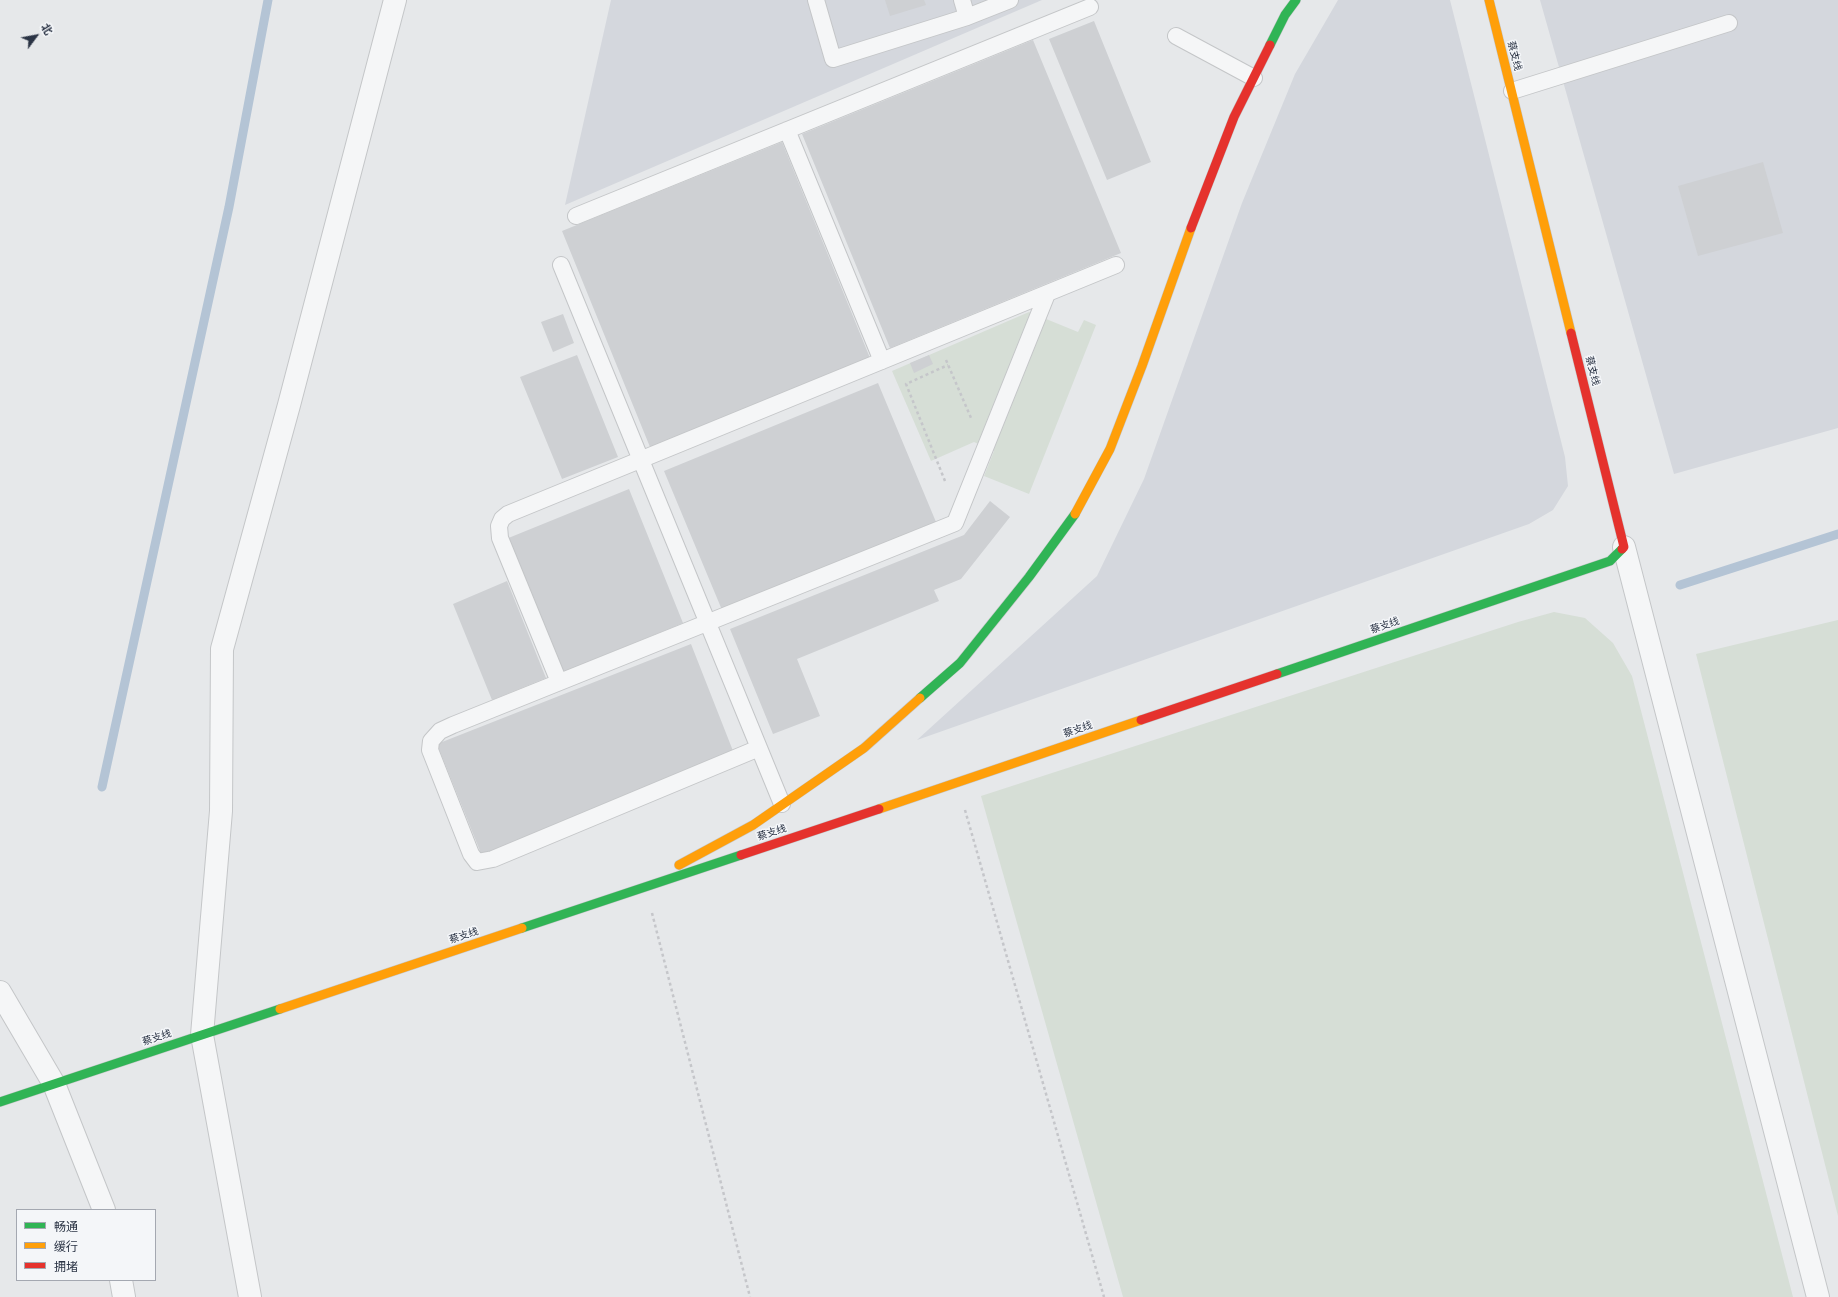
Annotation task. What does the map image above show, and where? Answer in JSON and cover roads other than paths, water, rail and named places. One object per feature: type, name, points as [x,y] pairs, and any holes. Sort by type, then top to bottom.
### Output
[{"type":"street","points":[[250,1297],[202,1035],[221,811],[222,649],[289,405],[395,0]]},
{"type":"street","points":[[626,893],[753,825],[864,748],[960,663],[1029,577],[1080,508],[1110,449],[1142,366],[1193,222],[1234,117],[1285,15],[1296,0]]},
{"type":"street","name":"蔡支线","points":[[0,1102],[646,887],[1610,561],[1624,547],[1489,0]]},
{"type":"street","points":[[1624,547],[1818,1297]]},
{"type":"street","points":[[0,992],[54,1084],[104,1209]]},
{"type":"street","points":[[121,1281],[124,1297]]},
{"type":"lane","points":[[816,0],[833,60],[967,17],[1010,0]]},
{"type":"lane","points":[[962,0],[967,17]]},
{"type":"lane","points":[[576,216],[1090,7]]},
{"type":"lane","points":[[1512,91],[1729,22]]},
{"type":"lane","points":[[1176,36],[1254,78]]},
{"type":"lane","points":[[787,130],[882,361]]},
{"type":"lane","points":[[561,265],[782,804]]},
{"type":"lane","points":[[559,682],[500,538],[499,526],[502,519],[508,514],[1116,265]]},
{"type":"lane","points":[[759,748],[493,859],[477,862],[471,854],[430,750],[431,740],[440,731],[452,725],[955,523],[1047,294]]},
{"type":"waterway","points":[[102,787],[229,207],[268,0]]},
{"type":"waterway","points":[[1680,585],[1838,534]]}]
